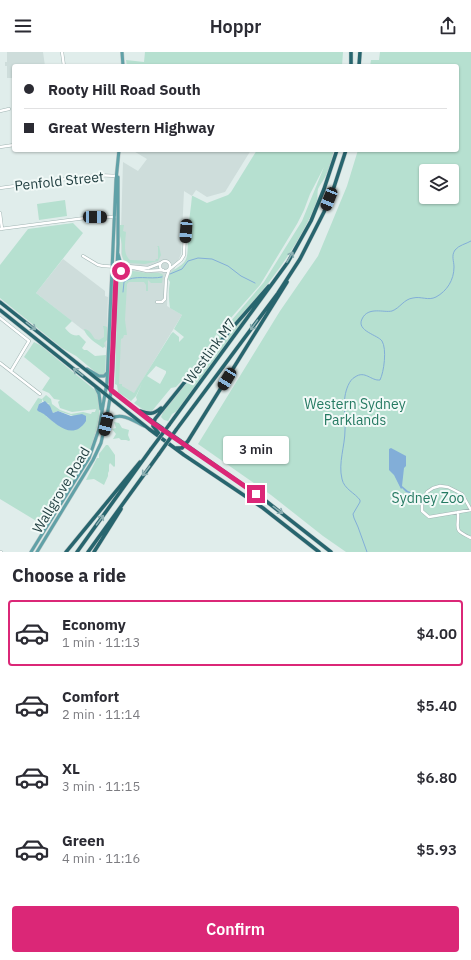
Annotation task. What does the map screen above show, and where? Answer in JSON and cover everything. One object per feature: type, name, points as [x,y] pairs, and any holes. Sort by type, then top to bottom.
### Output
[{"type":"highway","points":[[351,52],[351,64]]},
{"type":"highway","points":[[359,64],[360,52]]},
{"type":"highway","name":"Westlink M7","points":[[77,552],[278,277],[311,221],[327,183],[336,152]]},
{"type":"highway","name":"Westlink M7","points":[[88,552],[293,270],[310,242],[324,212],[345,152]]},
{"type":"highway","points":[[174,448],[180,449],[185,445],[287,283],[293,270]]},
{"type":"highway","points":[[153,423],[169,401],[278,277]]},
{"type":"highway","points":[[0,302],[153,423],[266,501],[330,552]]},
{"type":"highway","points":[[0,310],[174,448],[263,508],[319,552]]},
{"type":"highway","points":[[135,409],[152,414],[156,413],[169,401]]},
{"type":"highway","points":[[190,448],[189,444],[212,402]]},
{"type":"highway","points":[[153,423],[154,428],[164,440]]},
{"type":"highway","points":[[66,552],[146,456]]},
{"type":"highway","points":[[94,552],[125,503],[125,500]]},
{"type":"main road","points":[[122,52],[123,64]]},
{"type":"main road","points":[[115,267],[119,152]]},
{"type":"main road","points":[[115,267],[117,250],[116,217]]},
{"type":"main road","points":[[117,250],[120,261],[125,266]]},
{"type":"main road","name":"Wallgrove Road","points":[[37,552],[90,466],[97,451],[106,424],[111,390],[116,276],[115,267]]},
{"type":"main road","name":"Wallgrove Road","points":[[31,552],[89,458],[95,442],[106,386],[115,267]]},
{"type":"main road","points":[[116,276],[120,272],[129,268]]},
{"type":"main road","points":[[84,368],[101,377],[107,373]]},
{"type":"main road","points":[[91,382],[99,392],[101,417]]},
{"type":"main road","points":[[106,424],[110,419],[125,416],[149,429]]},
{"type":"street","points":[[62,52],[64,64]]},
{"type":"street","points":[[0,111],[9,109]]},
{"type":"street","points":[[0,147],[12,145]]},
{"type":"street","name":"Penfold Street","points":[[0,188],[96,175],[118,176]]},
{"type":"street","points":[[0,212],[1,229],[92,217],[116,217]]},
{"type":"street","points":[[83,256],[98,265],[147,271],[169,269],[182,259],[184,254],[186,231]]},
{"type":"street","points":[[115,267],[125,266],[148,268],[164,261],[175,264]]},
{"type":"street","points":[[161,263],[166,279]]},
{"type":"street","points":[[157,302],[162,302],[165,299],[166,279],[170,266],[169,263]]},
{"type":"street","points":[[0,318],[28,339],[29,342],[11,371]]},
{"type":"street","points":[[0,363],[40,394]]},
{"type":"street","points":[[438,487],[448,487],[463,495],[471,510],[433,517],[427,516],[423,513],[421,507],[427,492],[438,487]]},
{"type":"street","points":[[458,512],[458,529],[460,532],[471,538]]},
{"type":"shaded area","points":[[7,52],[43,52],[45,64],[12,64],[12,78],[7,78],[7,66],[5,66],[5,62],[7,62]]},
{"type":"shaded area","points":[[135,152],[250,152],[225,192],[207,197],[196,190],[192,196],[184,191],[181,254],[174,270],[168,276],[167,306],[182,315],[132,397],[118,390],[124,273],[124,262],[121,254],[123,162],[138,171],[147,159]]},
{"type":"shaded area","points":[[63,259],[105,291],[105,296],[108,297],[106,348],[36,293]]},
{"type":"green space","points":[[145,52],[343,52],[342,64],[127,64],[126,60],[144,62]]},
{"type":"green space","name":"Western Sydney Parklands","points":[[380,52],[471,52],[471,552],[346,552],[271,495],[198,444],[280,311],[318,256],[347,186],[357,152],[459,152],[459,64],[370,64],[371,60],[379,60]]},
{"type":"green space","points":[[256,152],[333,152],[326,175],[318,189],[317,201],[291,251],[274,276],[215,345],[176,387],[171,388],[152,411],[152,413],[145,411],[134,403],[137,400],[136,397],[142,383],[136,396],[131,401],[118,392],[117,385],[115,384],[118,275],[124,272],[132,271],[157,273],[163,275],[162,283],[151,283],[148,280],[148,291],[146,291],[146,285],[144,282],[129,282],[127,284],[125,320],[127,335],[124,335],[121,339],[119,384],[122,384],[122,386],[134,393],[171,334],[173,332],[179,337],[179,342],[184,337],[174,329],[182,315],[170,308],[170,282],[168,279],[173,270],[182,265],[187,256],[192,196],[207,203],[228,195]],"holes":[[[324,167],[302,221],[264,282],[225,328],[214,337],[260,285],[297,224]],[[156,366],[166,371],[160,384],[147,376]]]},
{"type":"green space","points":[[65,200],[67,216],[39,220],[37,204]]},
{"type":"green space","points":[[73,223],[83,233],[36,293],[72,321],[65,328],[73,335],[79,335],[86,342],[82,348],[84,350],[87,350],[95,356],[106,355],[105,373],[103,375],[99,375],[76,356],[62,348],[0,298],[0,265],[28,229]]},
{"type":"green space","points":[[120,225],[124,225],[123,231],[126,232],[125,250],[130,260],[155,261],[158,259],[157,246],[159,246],[161,255],[158,261],[145,264],[128,263],[124,261],[122,255]]},
{"type":"green space","points":[[248,313],[249,314],[177,411],[172,414],[168,421],[164,420],[161,417],[164,410],[223,340]]},
{"type":"green space","points":[[103,326],[107,327],[107,340],[104,343],[105,346],[103,348],[89,337],[84,329],[90,332],[95,339],[99,340],[104,337]]},
{"type":"green space","points":[[34,342],[40,345],[95,390],[100,403],[98,421],[91,448],[68,489],[66,488],[43,525],[0,499],[0,389],[29,412],[38,398],[42,399],[46,395],[51,399],[52,404],[60,410],[71,414],[83,412],[91,414],[92,412],[95,412],[96,409],[72,412],[60,408],[58,402],[60,400],[54,399],[49,393],[42,390],[50,378],[24,357]],"holes":[[[42,399],[44,402],[50,404],[39,404],[42,402]],[[51,409],[53,413],[58,411],[74,416],[55,423],[46,416]]]},
{"type":"green space","points":[[114,422],[119,423],[122,428],[129,430],[129,441],[121,440],[119,438],[113,439],[116,434],[112,429],[116,428]]},
{"type":"green space","points":[[106,445],[108,445],[115,455],[115,466],[114,467],[110,463],[108,476],[104,485],[94,479],[86,480],[97,458],[99,458],[99,454]]},
{"type":"water","points":[[45,401],[50,406],[53,413],[58,411],[71,416],[82,414],[86,416],[86,421],[76,430],[70,431],[60,427],[37,410],[39,404]]},
{"type":"water","points":[[391,448],[406,456],[406,466],[404,468],[402,486],[408,491],[432,500],[406,492],[402,488],[401,489],[394,475],[389,470],[389,449]]},
{"type":"waterway","points":[[367,552],[353,514],[360,500],[345,486],[341,473],[341,461],[345,436],[344,400],[348,385],[353,378],[359,375],[365,375],[380,380],[384,366],[384,345],[380,339],[362,327],[362,319],[365,315],[372,311],[392,311],[410,299],[430,299],[440,295],[447,288],[453,276],[453,256],[455,250],[471,241]]},
{"type":"waterway","points":[[170,274],[182,269],[188,261],[198,258],[212,259],[228,266],[241,276],[255,283]]},
{"type":"waterway","points":[[123,292],[124,282],[132,278],[162,277]]},
{"type":"route","points":[[121,271],[116,276],[111,390],[153,423],[256,494]]},
{"type":"park label","name":"Sydney Zoo","points":[[428,498]]}]
